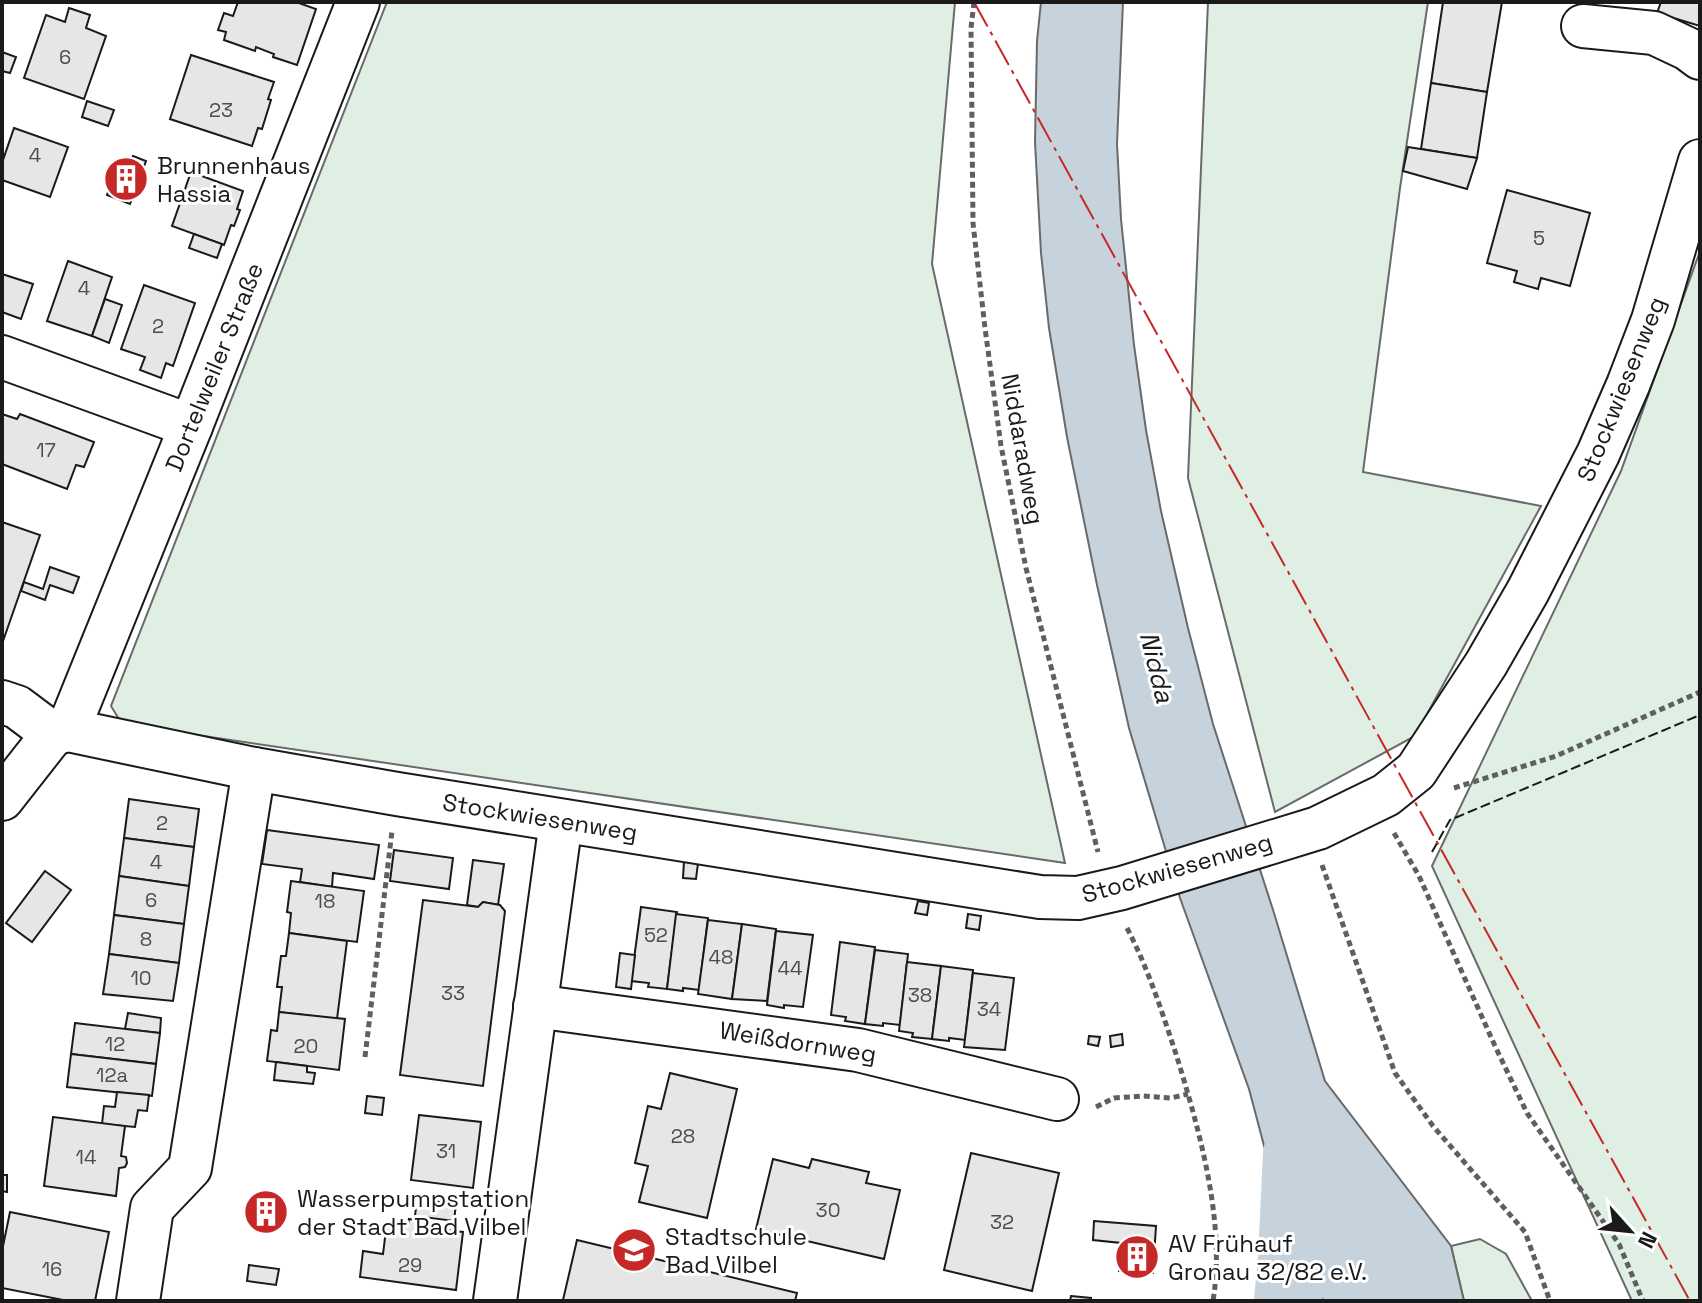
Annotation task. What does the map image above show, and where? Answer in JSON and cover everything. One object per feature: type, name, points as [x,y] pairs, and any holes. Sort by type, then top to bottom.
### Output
[{"type":"street","name":"Dortelweiler Straße","points":[[5,797],[60,732],[191,426],[358,2]]},
{"type":"street","points":[[1583,26],[1654,33],[1700,58]]},
{"type":"street","name":"Stockwiesenweg","points":[[60,732],[397,794],[1040,897],[1078,898],[1115,890],[1296,835],[1375,801],[1416,771],[1486,664],[1528,591],[1616,413],[1653,320],[1700,161]]},
{"type":"street","points":[[2,357],[191,426]]},
{"type":"street","points":[[2,702],[17,707],[60,732]]},
{"type":"street","points":[[138,1301],[152,1208],[190,1168],[254,769]]},
{"type":"street","points":[[495,1301],[561,821]]},
{"type":"street","name":"Weißdornweg","points":[[535,1006],[858,1050],[1057,1099]]},
{"type":"path","name":"Niddaradweg","points":[[974,2],[971,28],[973,223],[1001,446],[1026,568],[1115,890],[1165,1020],[1198,1128],[1216,1229],[1213,1301]]},
{"type":"path","points":[[1448,790],[1556,756],[1700,692]]},
{"type":"path","points":[[365,1057],[397,794]]},
{"type":"path","points":[[1375,801],[1419,876],[1527,1113],[1619,1244],[1643,1301]]},
{"type":"path","points":[[1296,835],[1395,1073],[1433,1126],[1525,1232],[1550,1301]]},
{"type":"path","points":[[1057,1099],[1092,1108],[1114,1098],[1171,1098],[1188,1094]]},
{"type":"green space","points":[[387,2],[955,2],[932,264],[1065,863],[122,724],[111,706]]},
{"type":"green space","points":[[1208,2],[1428,2],[1363,472],[1541,506],[1415,736],[1275,812],[1188,478]]},
{"type":"green space","points":[[1700,251],[1700,1301],[1632,1301],[1432,866],[1621,471]]},
{"type":"green space","points":[[1480,1239],[1506,1254],[1532,1301],[1464,1301],[1451,1246]]},
{"type":"water","name":"Nidda","points":[[1041,2],[1123,2],[1117,144],[1134,345],[1161,511],[1213,724],[1325,1081],[1451,1246],[1464,1301],[1324,1301],[1301,1273],[1285,1225],[1249,1089],[1180,898],[1129,728],[1067,437],[1049,328],[1041,253],[1035,142]]},
{"type":"building","points":[[238,2],[296,2],[316,9],[297,65],[256,47],[255,51],[224,40],[226,32],[218,30],[224,13],[233,16]]},
{"type":"building","points":[[1443,2],[1502,2],[1487,92],[1431,83]]},
{"type":"building","points":[[1661,2],[1700,2],[1700,26],[1657,13]]},
{"type":"building","points":[[69,8],[90,15],[86,28],[106,36],[84,99],[24,78],[46,15],[65,22]]},
{"type":"building","points":[[2,52],[16,57],[10,73],[2,71]]},
{"type":"building","points":[[191,55],[274,82],[262,129],[258,128],[252,146],[170,119]]},
{"type":"building","points":[[1431,83],[1487,92],[1477,158],[1421,149]]},
{"type":"building","points":[[87,101],[114,110],[108,126],[82,117]]},
{"type":"building","points":[[14,128],[68,147],[50,197],[2,180],[2,163]]},
{"type":"building","points":[[1408,147],[1477,158],[1467,189],[1403,171]]},
{"type":"building","name":"Brunnenhaus Hassia","points":[[133,156],[146,161],[130,204],[107,195],[120,160],[130,163]]},
{"type":"building","points":[[191,172],[243,191],[237,209],[240,210],[224,245],[172,226]]},
{"type":"building","points":[[1507,190],[1590,213],[1570,286],[1541,278],[1538,289],[1514,282],[1517,271],[1487,263]]},
{"type":"building","points":[[194,234],[222,244],[217,258],[189,248]]},
{"type":"building","points":[[68,261],[112,277],[92,336],[47,321]]},
{"type":"building","points":[[2,274],[33,284],[21,319],[2,312]]},
{"type":"building","points":[[144,285],[195,303],[173,366],[166,363],[161,378],[140,370],[145,357],[121,349]]},
{"type":"building","points":[[105,299],[122,305],[109,343],[92,336]]},
{"type":"building","points":[[2,414],[17,419],[20,414],[94,442],[84,467],[76,465],[67,489],[2,464]]},
{"type":"building","points":[[2,522],[40,535],[2,644]]},
{"type":"building","points":[[50,567],[79,577],[73,593],[50,585],[45,600],[21,591],[24,582],[43,589]]},
{"type":"building","points":[[129,799],[199,809],[194,847],[124,838]]},
{"type":"building","points":[[267,830],[379,845],[374,879],[333,873],[332,887],[300,882],[302,869],[262,864]]},
{"type":"building","points":[[124,838],[194,847],[189,886],[119,876]]},
{"type":"building","points":[[394,850],[453,858],[449,889],[390,881]]},
{"type":"building","points":[[473,860],[504,864],[498,905],[483,902],[478,907],[467,905]]},
{"type":"building","points":[[684,861],[698,863],[696,879],[683,878]]},
{"type":"building","points":[[45,871],[71,890],[32,942],[6,923]]},
{"type":"building","points":[[119,876],[189,886],[184,924],[114,915]]},
{"type":"building","points":[[291,881],[364,891],[357,942],[289,933],[291,913],[287,912]]},
{"type":"building","points":[[423,900],[478,907],[483,902],[500,905],[505,911],[483,1086],[400,1075]]},
{"type":"building","points":[[918,901],[929,903],[927,915],[915,913]]},
{"type":"building","points":[[641,907],[677,912],[667,989],[631,981]]},
{"type":"building","points":[[676,914],[708,918],[699,990],[667,989]]},
{"type":"building","points":[[968,914],[981,916],[979,930],[966,928]]},
{"type":"building","points":[[114,915],[184,924],[179,963],[109,954]]},
{"type":"building","points":[[708,920],[742,924],[732,999],[698,994]]},
{"type":"building","points":[[742,924],[776,929],[767,1001],[732,999]]},
{"type":"building","points":[[776,931],[813,935],[803,1007],[767,1005]]},
{"type":"building","points":[[289,933],[347,941],[337,1019],[279,1012],[282,987],[277,987],[281,956],[286,956]]},
{"type":"building","points":[[840,942],[875,947],[865,1024],[831,1015]]},
{"type":"building","points":[[875,950],[908,954],[900,1025],[865,1024]]},
{"type":"building","points":[[620,953],[635,955],[631,989],[616,987]]},
{"type":"building","points":[[109,954],[179,963],[173,1001],[103,994]]},
{"type":"building","points":[[907,962],[941,966],[932,1039],[912,1037],[913,1033],[899,1031]]},
{"type":"building","points":[[941,966],[973,970],[965,1040],[932,1039]]},
{"type":"building","points":[[973,973],[1014,978],[1005,1050],[964,1047]]},
{"type":"building","points":[[279,1012],[345,1019],[339,1070],[267,1061],[271,1030],[277,1031]]},
{"type":"building","points":[[128,1013],[161,1018],[160,1033],[125,1029]]},
{"type":"building","points":[[75,1023],[160,1033],[156,1064],[71,1054]]},
{"type":"building","points":[[1122,1034],[1123,1045],[1111,1047],[1110,1036]]},
{"type":"building","points":[[1089,1036],[1100,1037],[1098,1046],[1088,1044]]},
{"type":"building","points":[[71,1054],[156,1064],[152,1096],[67,1087]]},
{"type":"building","points":[[276,1062],[307,1066],[307,1072],[315,1073],[313,1084],[274,1080]]},
{"type":"building","points":[[670,1073],[737,1089],[707,1218],[639,1202],[648,1166],[635,1163],[648,1106],[661,1109]]},
{"type":"building","points":[[117,1092],[149,1095],[147,1111],[138,1110],[135,1127],[102,1124],[104,1106],[115,1107]]},
{"type":"building","points":[[367,1096],[384,1098],[382,1115],[365,1113]]},
{"type":"building","points":[[419,1115],[481,1122],[473,1188],[411,1180]]},
{"type":"building","points":[[53,1117],[125,1126],[121,1156],[126,1157],[127,1163],[119,1168],[116,1196],[44,1186]]},
{"type":"building","points":[[971,1153],[1059,1173],[1032,1291],[944,1270]]},
{"type":"building","points":[[773,1159],[809,1168],[812,1159],[869,1172],[866,1183],[900,1190],[884,1259],[756,1229]]},
{"type":"building","points":[[2,1175],[7,1175],[7,1192],[2,1191]]},
{"type":"building","name":"Wasserpumpstation der Stadt Bad Vilbel","points":[[266,1196],[277,1201],[282,1212],[277,1223],[266,1228],[255,1223],[250,1212],[255,1201]]},
{"type":"building","points":[[417,1199],[456,1204],[454,1221],[415,1216]]},
{"type":"building","points":[[10,1212],[109,1232],[95,1301],[68,1301],[2,1288],[2,1251]]},
{"type":"building","points":[[409,1219],[428,1222],[427,1228],[463,1232],[456,1290],[360,1277],[363,1251],[383,1254],[387,1222],[408,1225]]},
{"type":"building","name":"AV Frühauf Gronau 32/82 e.V.","points":[[1094,1221],[1156,1226],[1153,1273],[1119,1271],[1121,1243],[1093,1240]]},
{"type":"building","points":[[577,1240],[797,1293],[795,1301],[563,1300]]},
{"type":"building","points":[[249,1265],[279,1269],[276,1285],[247,1281]]},
{"type":"building","points":[[1071,1296],[1091,1298],[1091,1301],[1070,1301]]},
{"type":"waterway","points":[[1288,1301],[1297,1154]]},
{"type":"fence","points":[[1432,852],[1450,820],[1700,715]]},
{"type":"power","points":[[974,2],[1690,1301]]},
{"type":"place","name":"Brunnenhaus Hassia","points":[[126,179]]},
{"type":"place","name":"Wasserpumpstation der Stadt Bad Vilbel","points":[[266,1212]]},
{"type":"place","name":"Stadtschule Bad Vilbel","points":[[634,1250]]},
{"type":"place","name":"AV Frühauf Gronau 32/82 e.V.","points":[[1137,1257]]}]
